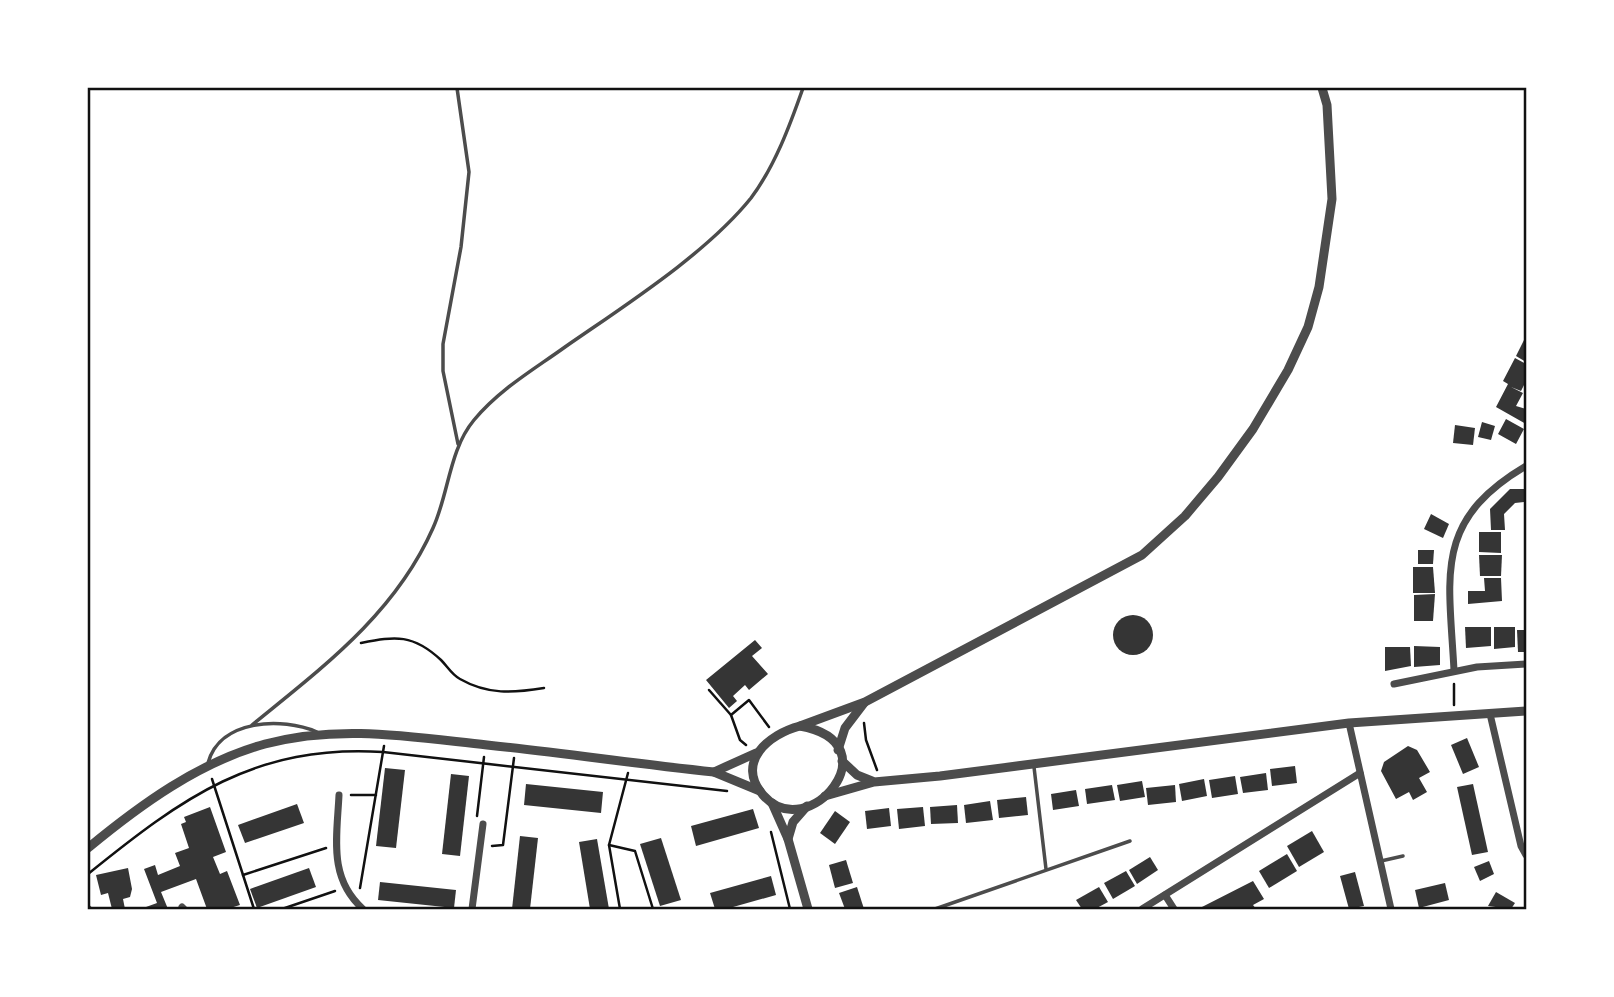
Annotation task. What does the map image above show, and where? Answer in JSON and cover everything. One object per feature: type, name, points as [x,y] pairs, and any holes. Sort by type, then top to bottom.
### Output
[{"type":"street","points":[[714,772],[756,753],[775,735],[865,702],[1142,555],[1185,516],[1253,429],[1288,370],[1308,327],[1319,288],[1332,200],[1329,130],[1322,88]]},
{"type":"street","points":[[1454,670],[1449,580],[1454,543],[1461,525],[1476,503],[1494,485],[1527,466]]},
{"type":"street","points":[[1394,684],[1437,677],[1454,670],[1527,664]]},
{"type":"street","points":[[838,750],[845,728],[865,702]]},
{"type":"street","points":[[788,839],[793,822],[807,806],[825,796],[874,782],[1349,723],[1527,711]]},
{"type":"street","points":[[1490,714],[1521,846],[1527,855]]},
{"type":"street","points":[[1349,723],[1360,773],[1371,806],[1391,909]]},
{"type":"street","points":[[800,726],[823,733],[838,750],[842,761],[841,778],[825,796]]},
{"type":"street","points":[[88,848],[207,765],[265,744],[323,734],[386,732],[714,772],[760,791]]},
{"type":"street","points":[[756,753],[754,777],[760,791],[772,803],[788,839],[807,909]]},
{"type":"street","points":[[842,761],[857,775],[874,782]]},
{"type":"street","points":[[1142,909],[1360,773]]},
{"type":"street","points":[[340,795],[336,860],[345,888],[360,907]]},
{"type":"street","points":[[772,803],[787,808],[807,806]]},
{"type":"street","points":[[472,909],[483,824]]},
{"type":"street","points":[[1165,895],[1174,909]]},
{"type":"lane","points":[[457,88],[469,172],[461,247],[443,344],[443,371],[458,444]]},
{"type":"lane","points":[[207,765],[212,750],[232,734],[252,725],[348,646],[395,596],[434,527],[458,444],[473,421],[504,389],[620,309],[736,215],[753,195],[776,155],[803,88]]},
{"type":"lane","points":[[252,725],[289,723],[323,734]]},
{"type":"lane","points":[[1034,764],[1045,869]]},
{"type":"lane","points":[[935,909],[1130,841]]},
{"type":"lane","points":[[1380,862],[1403,856]]},
{"type":"path","points":[[88,270],[88,286]]},
{"type":"path","points":[[348,646],[401,636],[422,645],[457,678],[481,689],[508,694],[544,688]]},
{"type":"path","points":[[1454,670],[1454,715]]},
{"type":"path","points":[[709,690],[731,715],[740,740],[756,753]]},
{"type":"path","points":[[731,715],[749,700],[775,735]]},
{"type":"path","points":[[865,702],[866,740],[871,758],[887,780]]},
{"type":"path","points":[[360,907],[386,732]]},
{"type":"path","points":[[483,824],[476,815],[486,745]]},
{"type":"path","points":[[480,848],[503,845],[516,748]]},
{"type":"path","points":[[88,874],[183,801],[214,785],[274,761],[305,755],[356,750],[383,752],[734,792]]},
{"type":"path","points":[[620,909],[609,845],[631,763]]},
{"type":"path","points":[[207,765],[254,909]]},
{"type":"path","points":[[340,795],[376,795]]},
{"type":"path","points":[[768,821],[790,909]]},
{"type":"path","points":[[243,875],[337,844]]},
{"type":"path","points":[[609,845],[635,851],[653,909]]},
{"type":"path","points":[[282,909],[345,888]]},
{"type":"building","points":[[1526,336],[1526,362],[1516,356]]},
{"type":"building","points":[[1515,358],[1526,364],[1526,381],[1521,391],[1511,387],[1523,393],[1516,406],[1526,409],[1526,424],[1496,407],[1508,384],[1503,381]]},
{"type":"building","points":[[1506,419],[1524,429],[1516,444],[1498,434]]},
{"type":"building","points":[[1482,422],[1495,426],[1491,440],[1478,437]]},
{"type":"building","points":[[1455,425],[1475,428],[1473,445],[1453,443]]},
{"type":"building","points":[[1510,489],[1524,489],[1524,502],[1515,503],[1504,514],[1505,530],[1491,530],[1490,509]]},
{"type":"building","points":[[1431,514],[1449,524],[1443,538],[1424,529]]},
{"type":"building","points":[[1479,532],[1501,532],[1501,553],[1479,552]]},
{"type":"building","points":[[1418,550],[1434,550],[1433,564],[1418,564]]},
{"type":"building","points":[[1479,555],[1502,555],[1501,576],[1480,576]]},
{"type":"building","points":[[1413,567],[1433,567],[1435,593],[1413,593]]},
{"type":"building","points":[[1484,578],[1501,578],[1502,601],[1468,604],[1468,591],[1485,591]]},
{"type":"building","points":[[1435,594],[1433,621],[1414,621],[1414,595]]},
{"type":"building","points":[[1133,615],[1147,621],[1153,635],[1147,649],[1133,655],[1119,649],[1113,635],[1119,621]]},
{"type":"building","points":[[1465,627],[1491,627],[1491,646],[1466,648]]},
{"type":"building","points":[[1494,627],[1515,627],[1515,647],[1494,649]]},
{"type":"building","points":[[1517,630],[1526,630],[1526,652],[1518,652]]},
{"type":"building","points":[[755,640],[762,648],[752,656],[768,674],[749,690],[745,685],[733,696],[737,701],[729,708],[706,680]]},
{"type":"building","points":[[1414,646],[1440,647],[1440,665],[1414,667]]},
{"type":"building","points":[[1385,647],[1410,647],[1411,666],[1385,671]]},
{"type":"building","points":[[1467,738],[1479,767],[1463,774],[1451,745]]},
{"type":"building","points":[[1408,746],[1417,750],[1430,772],[1419,778],[1427,792],[1413,800],[1409,792],[1396,799],[1381,771],[1384,762]]},
{"type":"building","points":[[1295,766],[1297,783],[1272,786],[1270,769]]},
{"type":"building","points":[[385,768],[405,770],[396,848],[376,846]]},
{"type":"building","points":[[1266,773],[1268,790],[1243,793],[1240,777]]},
{"type":"building","points":[[451,774],[469,776],[460,856],[442,854]]},
{"type":"building","points":[[1235,776],[1238,794],[1212,798],[1209,780]]},
{"type":"building","points":[[1204,779],[1207,796],[1182,801],[1179,784]]},
{"type":"building","points":[[1142,781],[1145,797],[1120,801],[1117,785]]},
{"type":"building","points":[[526,784],[603,792],[601,813],[524,805]]},
{"type":"building","points":[[1473,784],[1488,852],[1472,855],[1457,787]]},
{"type":"building","points":[[1112,785],[1115,800],[1087,804],[1085,789]]},
{"type":"building","points":[[1175,785],[1176,802],[1148,805],[1146,788]]},
{"type":"building","points":[[1076,790],[1079,806],[1053,810],[1051,794]]},
{"type":"building","points":[[1026,797],[1028,815],[999,818],[997,800]]},
{"type":"building","points":[[990,801],[993,820],[966,823],[964,805]]},
{"type":"building","points":[[297,804],[304,823],[245,843],[238,825]]},
{"type":"building","points":[[957,805],[958,823],[931,824],[930,807]]},
{"type":"building","points":[[210,807],[226,852],[213,857],[220,874],[227,871],[240,905],[227,909],[207,909],[196,879],[161,892],[168,909],[147,909],[146,907],[157,903],[144,869],[155,865],[158,875],[180,866],[175,853],[189,848],[181,824],[186,822],[184,817]]},
{"type":"building","points":[[923,807],[925,826],[899,829],[897,809]]},
{"type":"building","points":[[889,808],[891,826],[867,829],[865,811]]},
{"type":"building","points":[[753,809],[759,828],[696,846],[691,826]]},
{"type":"building","points":[[835,811],[850,822],[835,844],[820,833]]},
{"type":"building","points":[[1312,831],[1324,852],[1299,867],[1287,846]]},
{"type":"building","points":[[520,836],[538,838],[530,909],[512,909]]},
{"type":"building","points":[[661,838],[681,900],[660,906],[640,844]]},
{"type":"building","points":[[597,839],[609,909],[590,909],[579,842]]},
{"type":"building","points":[[1287,854],[1297,871],[1269,888],[1259,871]]},
{"type":"building","points":[[1150,857],[1158,870],[1137,884],[1129,870]]},
{"type":"building","points":[[846,860],[853,883],[835,888],[829,865]]},
{"type":"building","points":[[1489,861],[1494,874],[1480,881],[1474,867]]},
{"type":"building","points":[[128,868],[132,889],[130,897],[123,899],[125,909],[112,909],[108,893],[101,895],[96,875]]},
{"type":"building","points":[[309,868],[316,887],[257,908],[250,889]]},
{"type":"building","points":[[1126,871],[1135,886],[1113,899],[1104,883]]},
{"type":"building","points":[[1355,872],[1364,906],[1349,909],[1340,876]]},
{"type":"building","points":[[771,876],[776,895],[726,909],[715,909],[710,893]]},
{"type":"building","points":[[1253,881],[1264,899],[1253,905],[1256,909],[1198,909]]},
{"type":"building","points":[[380,882],[456,890],[454,908],[378,900]]},
{"type":"building","points":[[1445,883],[1449,900],[1419,908],[1415,890]]},
{"type":"building","points":[[857,887],[864,909],[845,909],[839,893]]},
{"type":"building","points":[[1099,887],[1108,902],[1095,909],[1082,909],[1076,900]]},
{"type":"building","points":[[1496,892],[1515,903],[1511,909],[1488,906]]}]
